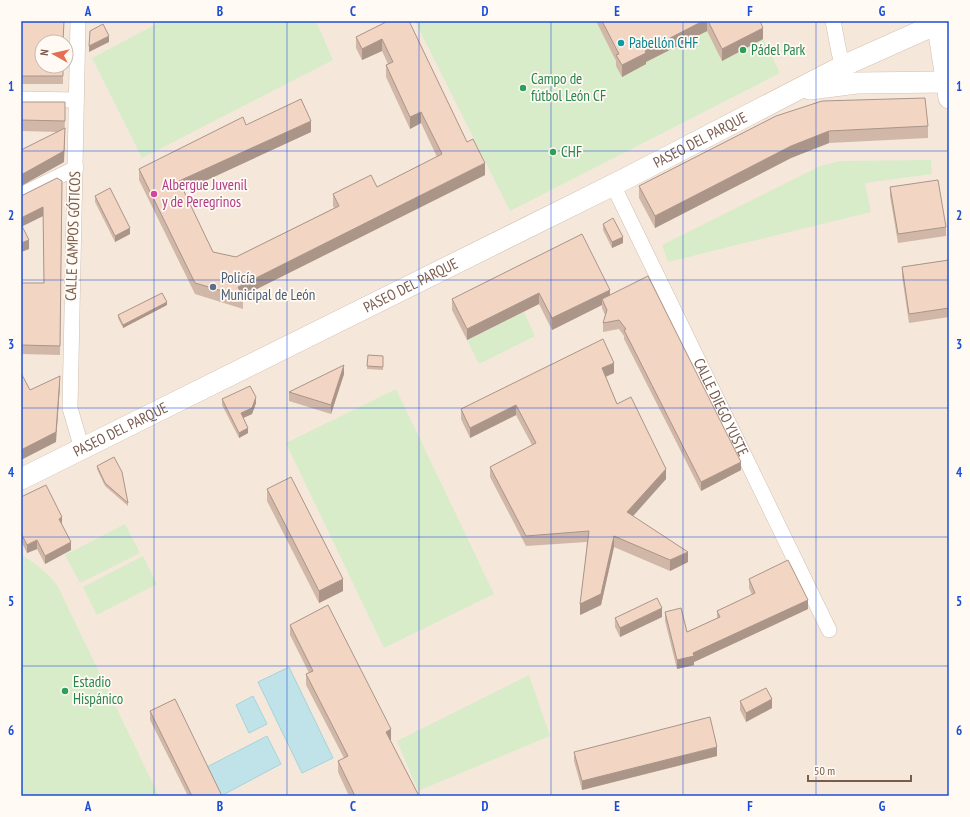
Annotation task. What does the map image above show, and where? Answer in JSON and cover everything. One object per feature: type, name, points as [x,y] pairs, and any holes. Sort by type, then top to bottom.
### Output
[{"type":"street","name":"CALLE CAMPOS GÓTICOS","points":[[78,21],[76,168],[71,294],[70,408],[82,449]]},
{"type":"street","points":[[833,21],[846,77],[866,83],[869,73],[869,66],[873,57],[882,48]]},
{"type":"street","points":[[937,22],[948,87]]},
{"type":"street","name":"PASEO DEL PARQUE","points":[[21,479],[613,185],[843,66],[937,22]]},
{"type":"street","name":"PASEO DEL PARQUE","points":[[799,90],[866,83],[948,87]]},
{"type":"street","points":[[21,99],[76,100]]},
{"type":"street","points":[[21,195],[76,168]]},
{"type":"street","name":"CALLE DIEGO YUSTE","points":[[613,185],[829,630]]},
{"type":"shaded area","points":[[21,21],[949,21],[949,795],[21,796]]},
{"type":"green space","points":[[162,21],[316,21],[333,60],[142,158],[92,58]]},
{"type":"green space","name":"CHF","points":[[415,21],[754,21],[780,73],[510,211]]},
{"type":"green space","points":[[931,160],[932,174],[865,183],[871,212],[668,262],[662,245],[820,166],[839,161]]},
{"type":"green space","points":[[524,312],[535,336],[479,364],[467,340]]},
{"type":"green space","points":[[396,389],[494,594],[384,648],[286,443]]},
{"type":"green space","points":[[125,524],[140,553],[80,583],[65,555]]},
{"type":"green space","name":"Estadio Hispánico","points":[[21,555],[40,568],[57,585],[159,796],[21,796]]},
{"type":"green space","points":[[143,556],[157,584],[97,615],[83,587]]},
{"type":"green space","points":[[529,675],[550,736],[418,791],[397,741]]},
{"type":"water","points":[[289,667],[333,758],[302,773],[258,682]]},
{"type":"water","points":[[253,696],[267,724],[249,733],[236,705]]},
{"type":"water","points":[[267,736],[281,764],[221,796],[205,768]]},
{"type":"building","points":[[21,21],[64,21],[63,34],[34,34],[34,74],[63,74],[63,76],[21,76]]},
{"type":"building","points":[[388,21],[409,21],[467,142],[473,139],[485,163],[238,287],[243,297],[195,283],[139,169],[243,117],[246,125],[301,99],[311,121],[179,181],[213,252],[236,257],[339,206],[333,194],[371,175],[377,187],[442,154],[421,112],[410,117],[386,65],[393,62],[382,39],[362,49],[356,37]]},
{"type":"building","points":[[602,21],[703,21],[645,51],[646,53],[622,65],[616,55],[619,54]]},
{"type":"building","points":[[708,21],[760,21],[763,28],[722,49]]},
{"type":"building","points":[[103,24],[109,36],[89,46],[90,31]]},
{"type":"building","points":[[925,98],[928,126],[829,131],[791,146],[655,216],[639,186],[776,116],[822,101]]},
{"type":"building","points":[[21,102],[65,102],[65,121],[21,120]]},
{"type":"building","points":[[65,128],[64,151],[21,175],[21,150]]},
{"type":"building","points":[[57,178],[62,181],[60,346],[21,345],[21,283],[44,283],[43,207],[21,218],[21,196]]},
{"type":"building","points":[[938,180],[946,227],[898,234],[890,187]]},
{"type":"building","points":[[110,188],[130,228],[115,236],[95,196]]},
{"type":"building","points":[[613,218],[623,237],[612,242],[603,224]]},
{"type":"building","points":[[21,224],[29,240],[21,243]]},
{"type":"building","points":[[582,234],[610,290],[552,318],[539,293],[467,329],[452,299]]},
{"type":"building","points":[[949,260],[949,308],[909,314],[902,267]]},
{"type":"building","points":[[648,276],[741,462],[701,482],[624,330],[626,329],[619,320],[603,323],[607,310],[602,299]]},
{"type":"building","points":[[162,293],[167,302],[123,325],[118,315]]},
{"type":"building","points":[[603,339],[614,363],[602,368],[617,404],[631,397],[666,469],[627,512],[688,552],[670,560],[614,536],[601,594],[580,604],[589,531],[526,536],[490,467],[536,443],[516,405],[470,428],[461,409]]},
{"type":"building","points":[[368,355],[383,356],[383,367],[367,366]]},
{"type":"building","points":[[344,365],[331,405],[289,392]]},
{"type":"building","points":[[21,373],[30,390],[60,376],[56,432],[21,450]]},
{"type":"building","points":[[250,386],[256,397],[252,408],[241,413],[248,428],[239,433],[222,399]]},
{"type":"building","points":[[114,457],[122,472],[128,503],[105,483],[97,466]]},
{"type":"building","points":[[291,477],[343,579],[319,591],[267,489]]},
{"type":"building","points":[[46,485],[62,517],[59,519],[71,542],[45,556],[37,540],[27,545],[21,533],[21,497]]},
{"type":"building","points":[[788,560],[808,600],[693,653],[694,656],[677,660],[665,612],[681,608],[687,632],[720,617],[717,611],[755,593],[749,579]]},
{"type":"building","points":[[657,598],[662,608],[620,628],[615,618]]},
{"type":"building","points":[[328,605],[391,729],[386,732],[419,796],[355,796],[338,761],[348,756],[306,674],[313,671],[290,625]]},
{"type":"building","points":[[766,688],[772,699],[746,713],[740,701]]},
{"type":"building","points":[[175,699],[222,796],[192,796],[150,711]]},
{"type":"building","points":[[710,717],[717,747],[582,781],[574,752]]},
{"type":"place","name":"Pabellón CHF","points":[[621,43]]},
{"type":"place","name":"Pádel Park","points":[[743,50]]},
{"type":"place","name":"Campo de fútbol León CF","points":[[523,88]]},
{"type":"place","name":"CHF","points":[[553,152]]},
{"type":"place","name":"Albergue Juvenil y de Peregrinos","points":[[154,194]]},
{"type":"place","name":"Policía Municipal de León","points":[[213,287]]},
{"type":"place","name":"Estadio Hispánico","points":[[65,691]]}]
